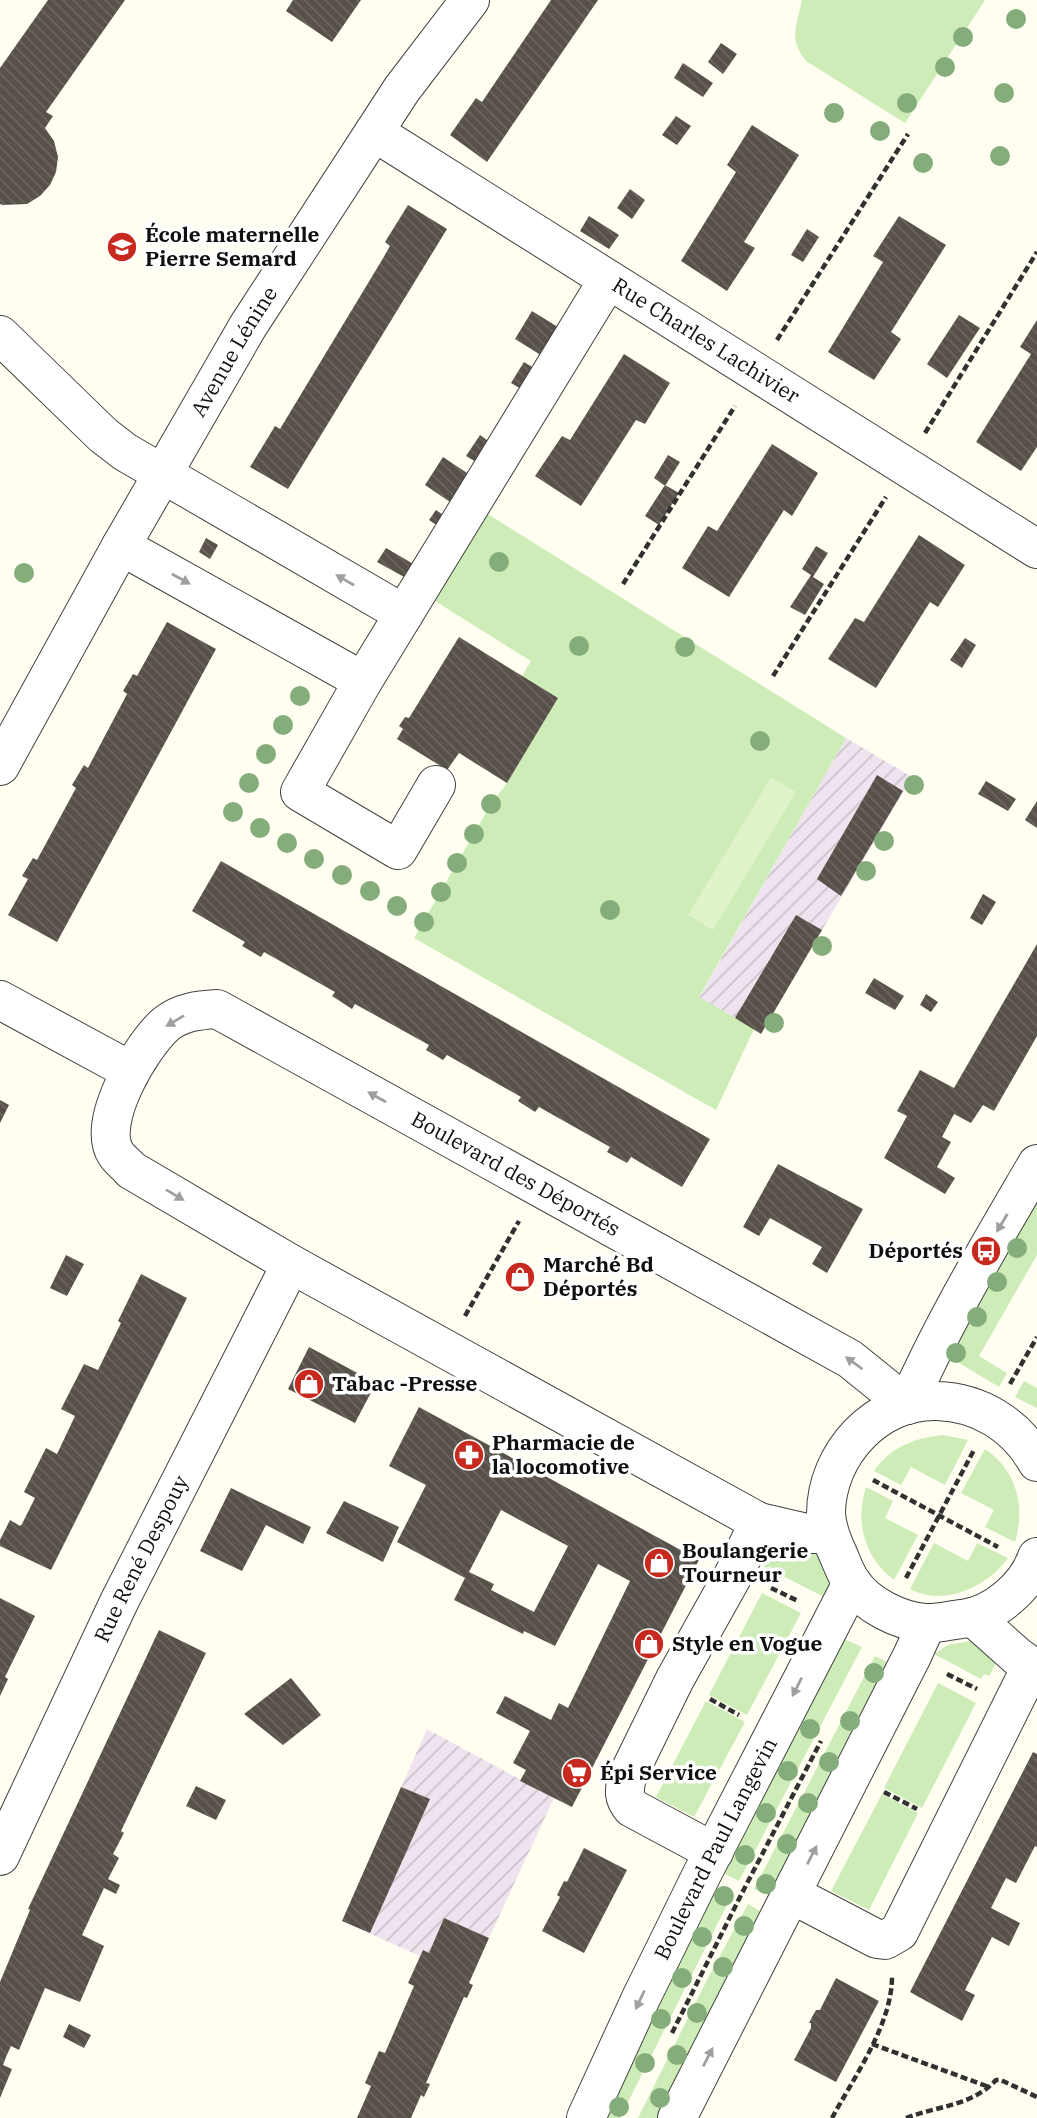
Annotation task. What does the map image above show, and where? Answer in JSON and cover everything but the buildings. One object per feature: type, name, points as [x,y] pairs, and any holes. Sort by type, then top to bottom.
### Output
[{"type":"street","name":"Avenue Lénine","points":[[402,89],[445,0]]},
{"type":"street","name":"Avenue Lénine","points":[[0,766],[121,546],[248,326],[402,89],[470,0]]},
{"type":"street","name":"Rue Charles Lachivier","points":[[373,132],[1037,549]]},
{"type":"street","points":[[436,785],[398,850],[300,792],[363,681],[608,280]]},
{"type":"street","points":[[0,335],[103,435],[125,452],[404,614]]},
{"type":"street","points":[[121,546],[363,681]]},
{"type":"street","points":[[0,1000],[131,1071]]},
{"type":"street","name":"Boulevard des Déportés","points":[[828,1534],[811,1534],[760,1522],[291,1264],[131,1170],[115,1153],[112,1136],[118,1095],[131,1071],[167,1024],[195,1010],[217,1009],[850,1359],[908,1405]]},
{"type":"street","points":[[908,1405],[932,1350],[1037,1164]]},
{"type":"street","name":"Rue René Despouy","points":[[0,1856],[119,1602],[291,1264]]},
{"type":"street","points":[[1036,1562],[1018,1588],[997,1606],[973,1618],[927,1623],[907,1619],[888,1612],[869,1600],[852,1583],[828,1534],[826,1513],[829,1487],[838,1462],[856,1437],[879,1417],[908,1405],[936,1401],[965,1404],[992,1415],[1015,1432],[1037,1462]]},
{"type":"street","points":[[708,1863],[632,1808],[625,1800],[624,1789],[627,1777],[676,1679],[760,1522]]},
{"type":"street","name":"Boulevard Paul Langevin","points":[[586,2118],[641,1998],[708,1863],[852,1583]]},
{"type":"street","points":[[786,1905],[877,1939],[885,1940],[902,1927],[1034,1668],[973,1618]]},
{"type":"street","points":[[677,2118],[927,1623]]},
{"type":"path","points":[[623,584],[908,134]]},
{"type":"path","points":[[773,676],[1037,252]]},
{"type":"path","points":[[445,1350],[539,1187]]},
{"type":"path","points":[[838,1462],[1036,1562]]},
{"type":"path","points":[[708,1863],[786,1905]]},
{"type":"path","points":[[832,2118],[886,2012],[892,1985],[892,1936]]},
{"type":"path","points":[[872,2044],[990,2087]]},
{"type":"path","points":[[906,2118],[965,2101],[990,2087],[996,2080],[1037,2097]]},
{"type":"shaded area","points":[[846,738],[912,777],[822,930],[735,1018],[699,998]]},
{"type":"shaded area","points":[[427,1729],[554,1798],[489,1938],[444,1918],[429,1953],[423,1950],[420,1956],[342,1921]]},
{"type":"green space","points":[[802,0],[985,0],[905,123],[806,61],[800,53],[795,32]]},
{"type":"green space","points":[[486,513],[846,738],[699,997],[754,1029],[716,1110],[414,938],[491,804],[507,783],[558,698],[522,676],[531,661],[435,601]]},
{"type":"green space","points":[[771,777],[796,792],[713,930],[688,915]]},
{"type":"green space","points":[[1037,1192],[1037,1255],[979,1356],[1007,1373],[999,1387],[944,1354]]},
{"type":"green space","points":[[1024,1381],[1037,1388],[1037,1408],[1015,1397]]},
{"type":"green space","points":[[943,1435],[968,1440],[945,1485],[911,1467],[901,1485],[874,1471],[888,1456],[904,1445]]},
{"type":"green space","points":[[985,1449],[1004,1467],[1016,1490],[1019,1516],[1015,1542],[985,1527],[994,1510],[961,1493]]},
{"type":"green space","points":[[866,1487],[893,1501],[885,1518],[918,1535],[894,1580],[875,1561],[865,1538],[862,1513]]},
{"type":"green space","points":[[762,1543],[800,1548],[818,1554],[828,1572],[830,1600],[753,1561]]},
{"type":"green space","points":[[934,1543],[968,1561],[977,1543],[1008,1558],[989,1578],[964,1591],[937,1596],[923,1594],[910,1589]]},
{"type":"green space","points":[[762,1593],[801,1613],[747,1715],[709,1695]]},
{"type":"green space","points":[[842,1638],[862,1647],[739,1881],[721,1872]]},
{"type":"green space","points":[[970,1641],[999,1658],[989,1676],[984,1674],[981,1679],[934,1654],[948,1645]]},
{"type":"green space","points":[[875,1656],[895,1666],[774,1898],[754,1889]]},
{"type":"green space","points":[[938,1683],[976,1703],[922,1808],[884,1788]]},
{"type":"green space","points":[[706,1701],[745,1722],[694,1817],[656,1797]]},
{"type":"green space","points":[[882,1794],[918,1813],[869,1910],[831,1891]]},
{"type":"green space","points":[[713,1885],[732,1895],[620,2118],[597,2118]]},
{"type":"green space","points":[[748,1904],[765,1914],[662,2118],[638,2118],[708,1978]]},
{"type":"place","name":"École maternelle Pierre Semard","points":[[122,247]]},
{"type":"place","name":"Déportés","points":[[986,1251]]},
{"type":"place","name":"Marché Bd Déportés","points":[[520,1277]]},
{"type":"place","name":"Tabac -Presse","points":[[309,1384]]},
{"type":"place","name":"Pharmacie de la locomotive","points":[[469,1455]]},
{"type":"place","name":"Boulangerie Tourneur","points":[[659,1563]]},
{"type":"place","name":"Style en Vogue","points":[[649,1644]]},
{"type":"place","name":"Épi Service","points":[[577,1773]]}]
